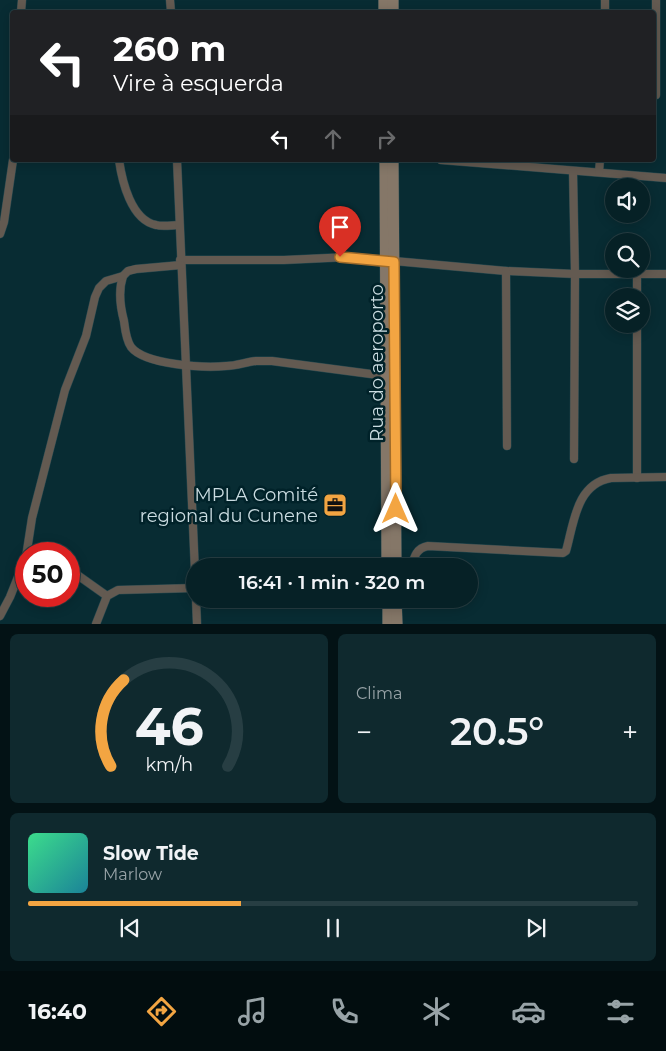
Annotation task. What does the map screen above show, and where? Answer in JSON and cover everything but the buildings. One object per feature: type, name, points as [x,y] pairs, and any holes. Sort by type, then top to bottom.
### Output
[{"type":"main road","name":"Rua do aeroporto","points":[[385,162],[396,558]]},
{"type":"main road","name":"Rua do aeroporto","points":[[387,558],[386,376],[393,162]]},
{"type":"main road","points":[[388,608],[388,624]]},
{"type":"main road","points":[[396,608],[396,624]]},
{"type":"street","points":[[0,234],[4,222],[13,162]]},
{"type":"street","points":[[119,162],[130,203],[141,216],[154,225],[179,225]]},
{"type":"street","points":[[177,162],[194,558]]},
{"type":"street","points":[[465,162],[666,178]]},
{"type":"street","points":[[599,172],[600,162]]},
{"type":"street","points":[[573,171],[575,274],[574,459]]},
{"type":"street","points":[[28,542],[32,518],[65,390],[86,336],[95,297],[106,281],[123,276],[128,271],[136,269],[181,263],[340,257],[506,271],[605,274]]},
{"type":"street","points":[[506,271],[507,446]]},
{"type":"street","points":[[650,274],[666,274]]},
{"type":"street","points":[[123,276],[120,288],[122,312],[128,339],[132,348],[150,358],[186,366],[224,367],[255,361],[272,361],[386,376]]},
{"type":"street","points":[[637,333],[637,478]]},
{"type":"street","points":[[414,558],[422,547],[428,546],[563,553],[566,551],[576,511],[584,494],[594,485],[604,479],[666,478]]},
{"type":"street","points":[[80,577],[107,596]]},
{"type":"street","points":[[0,616],[15,584]]},
{"type":"street","points":[[96,624],[107,596],[112,592],[118,590],[186,588]]},
{"type":"street","points":[[196,608],[197,624]]},
{"type":"place","name":"MPLA Comité regional du Cunene","points":[[335,505]]},
{"type":"route","points":[[340,257],[394,262],[396,509]]}]
